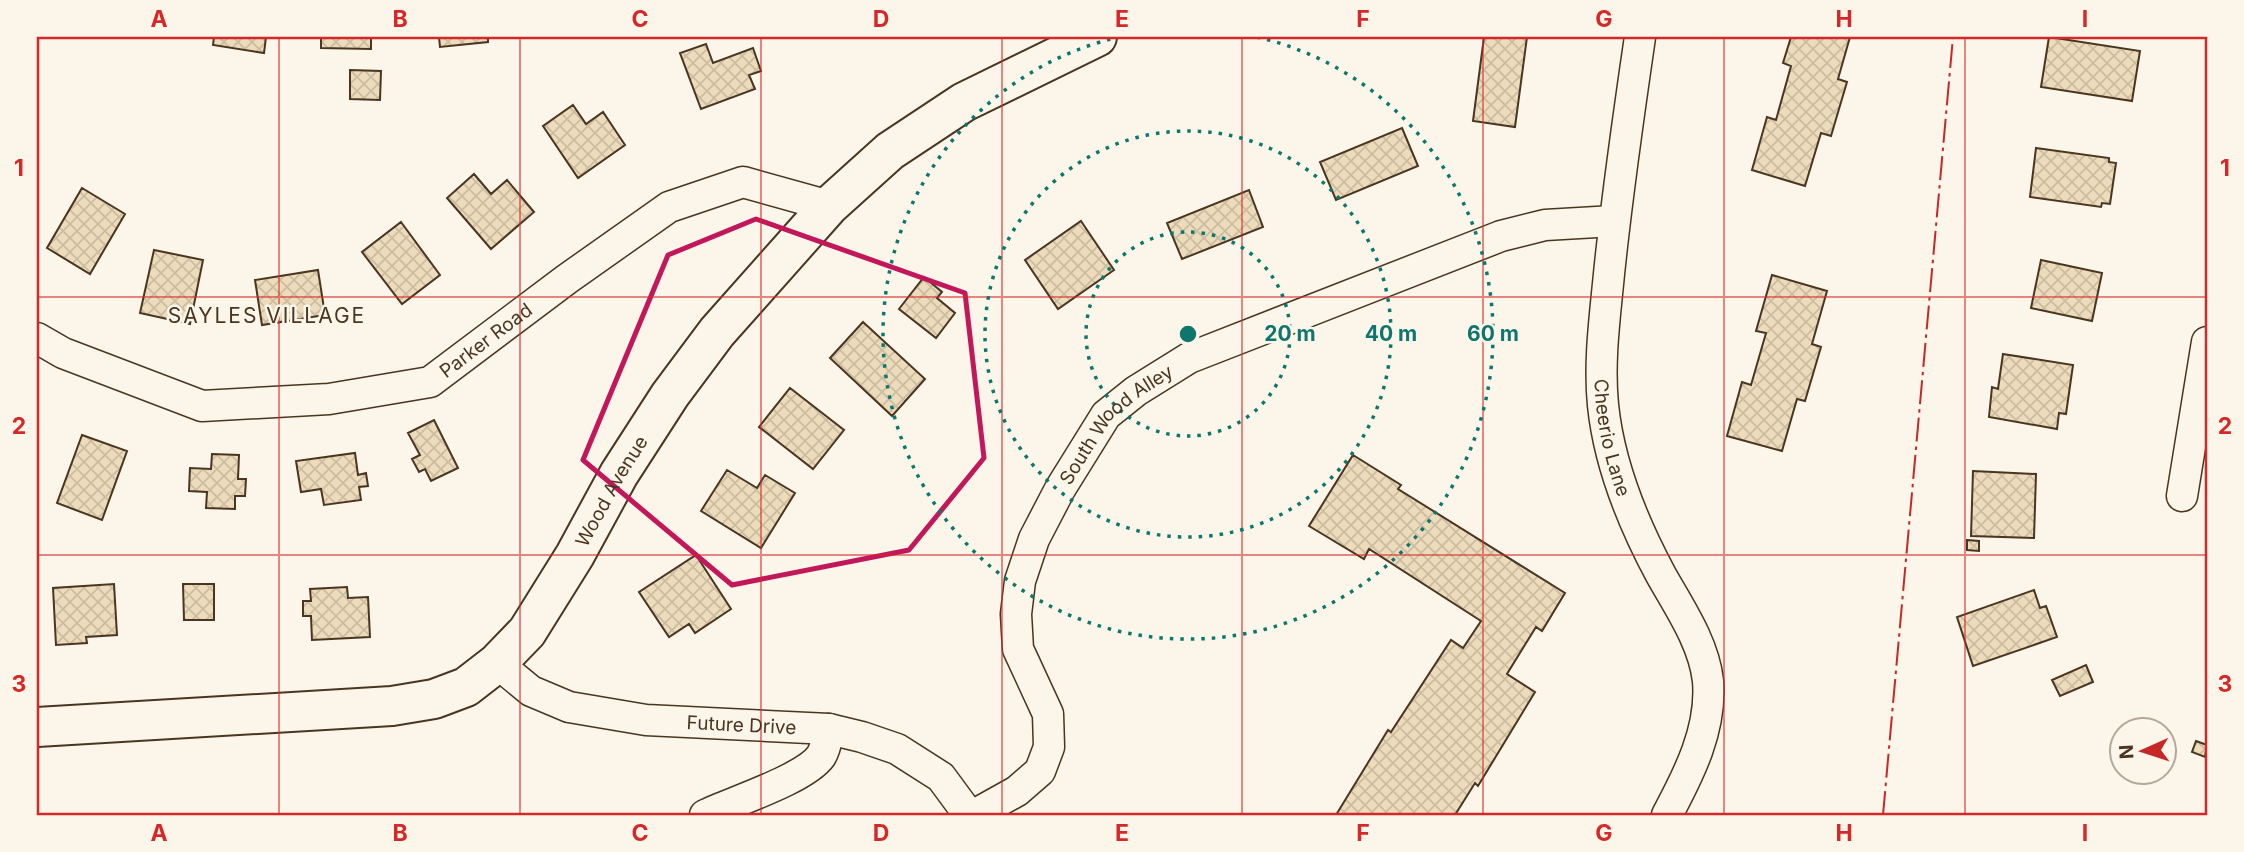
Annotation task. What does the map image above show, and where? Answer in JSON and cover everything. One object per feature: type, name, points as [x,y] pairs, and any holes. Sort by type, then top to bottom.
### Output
[{"type":"street","name":"Wood Avenue","points":[[37,727],[392,706],[434,699],[466,687],[497,663],[527,632],[575,555],[619,474],[670,395],[717,332],[829,206],[890,151],[964,102],[1097,37]]},
{"type":"street","name":"Cheerio Lane","points":[[1640,37],[1614,221],[1602,354],[1603,406],[1612,450],[1640,533],[1685,616],[1701,652],[1708,679],[1708,709],[1704,734],[1667,815]]},
{"type":"street","name":"Parker Road","points":[[37,338],[63,352],[202,406],[329,399],[430,382],[567,279],[669,207],[743,182],[829,206]]},
{"type":"street","name":"South Wood Alley","points":[[971,815],[1017,792],[1040,771],[1049,747],[1048,714],[1018,649],[1016,614],[1020,581],[1034,539],[1060,489],[1106,415],[1136,391],[1189,358],[1501,236],[1545,225],[1614,221]]},
{"type":"street","points":[[2182,496],[2207,341]]},
{"type":"street","name":"Future Drive","points":[[497,663],[531,691],[569,707],[646,720],[829,729],[862,737],[897,749],[941,777],[971,815]]},
{"type":"street","points":[[705,815],[772,788],[809,766],[821,756],[829,729]]},
{"type":"highlighted area","points":[[756,219],[965,293],[984,458],[909,550],[732,585],[583,460],[668,255]]},
{"type":"building","points":[[214,37],[266,37],[264,53],[213,45]]},
{"type":"building","points":[[321,37],[371,37],[371,49],[321,48]]},
{"type":"building","points":[[439,37],[488,37],[488,42],[440,47]]},
{"type":"building","points":[[1484,37],[1527,37],[1515,127],[1473,121]]},
{"type":"building","points":[[1791,37],[1850,37],[1838,79],[1847,82],[1831,136],[1821,133],[1805,186],[1752,170],[1767,117],[1776,120],[1791,66],[1783,63]]},
{"type":"building","points":[[2049,37],[2140,51],[2132,101],[2041,87]]},
{"type":"building","points":[[706,44],[713,63],[753,48],[761,71],[749,75],[755,89],[701,109],[680,53]]},
{"type":"building","points":[[350,70],[381,71],[380,100],[350,99]]},
{"type":"building","points":[[573,105],[586,124],[603,112],[625,145],[578,178],[543,126]]},
{"type":"building","points":[[1402,128],[1418,166],[1336,200],[1320,162]]},
{"type":"building","points":[[2036,148],[2109,158],[2109,162],[2116,163],[2110,204],[2102,203],[2101,207],[2030,197]]},
{"type":"building","points":[[474,174],[491,194],[507,180],[534,212],[491,249],[447,198]]},
{"type":"building","points":[[82,188],[125,214],[90,274],[47,248]]},
{"type":"building","points":[[1249,190],[1263,227],[1182,259],[1167,223]]},
{"type":"building","points":[[1081,221],[1114,270],[1058,309],[1025,260]]},
{"type":"building","points":[[401,222],[440,275],[402,304],[362,252]]},
{"type":"building","points":[[154,250],[203,260],[190,324],[140,313]]},
{"type":"building","points":[[2041,260],[2102,273],[2092,321],[2031,308]]},
{"type":"building","points":[[318,270],[325,315],[262,325],[255,280]]},
{"type":"building","points":[[1772,275],[1827,291],[1812,344],[1821,347],[1805,401],[1797,399],[1782,451],[1727,436],[1742,382],[1751,385],[1766,333],[1756,331]]},
{"type":"building","points":[[924,277],[942,292],[937,298],[955,313],[936,338],[899,309]]},
{"type":"building","points":[[863,322],[925,379],[892,416],[830,358]]},
{"type":"building","points":[[2003,354],[2073,365],[2066,414],[2059,413],[2057,429],[1989,417],[1992,387],[1998,389]]},
{"type":"building","points":[[790,388],[844,430],[813,469],[759,427]]},
{"type":"building","points":[[434,420],[458,468],[431,481],[425,469],[419,472],[412,459],[420,455],[408,433]]},
{"type":"building","points":[[82,435],[127,451],[102,520],[57,503]]},
{"type":"building","points":[[355,453],[358,475],[366,473],[368,486],[359,487],[361,500],[324,505],[321,489],[301,492],[296,461]]},
{"type":"building","points":[[212,454],[239,455],[238,479],[246,479],[245,496],[235,496],[235,509],[206,508],[207,492],[189,491],[190,468],[211,469]]},
{"type":"building","points":[[1353,455],[1401,485],[1398,489],[1565,593],[1542,631],[1536,627],[1507,674],[1535,692],[1478,786],[1475,783],[1455,815],[1336,815],[1388,730],[1391,732],[1451,640],[1463,648],[1481,621],[1369,549],[1364,559],[1309,526]]},
{"type":"building","points":[[727,470],[757,488],[765,475],[795,493],[761,548],[701,511]]},
{"type":"building","points":[[1973,471],[2036,474],[2034,538],[1971,536]]},
{"type":"building","points":[[1967,540],[1979,541],[1979,551],[1967,550]]},
{"type":"building","points":[[696,555],[731,609],[695,633],[689,624],[669,637],[639,592]]},
{"type":"building","points":[[114,584],[117,635],[86,637],[87,643],[56,645],[53,588]]},
{"type":"building","points":[[183,584],[214,584],[214,620],[184,620]]},
{"type":"building","points":[[347,587],[348,598],[368,597],[370,637],[312,640],[311,616],[303,616],[303,601],[311,601],[310,589]]},
{"type":"building","points":[[2034,590],[2040,608],[2046,606],[2057,637],[1973,666],[1957,617]]},
{"type":"building","points":[[2086,665],[2093,682],[2060,696],[2052,680]]},
{"type":"building","points":[[2196,741],[2207,745],[2205,757],[2192,752]]},
{"type":"power","points":[[1883,815],[1953,37]]},
{"type":"district","name":"SAYLES VILLAGE","points":[[267,316]]}]
